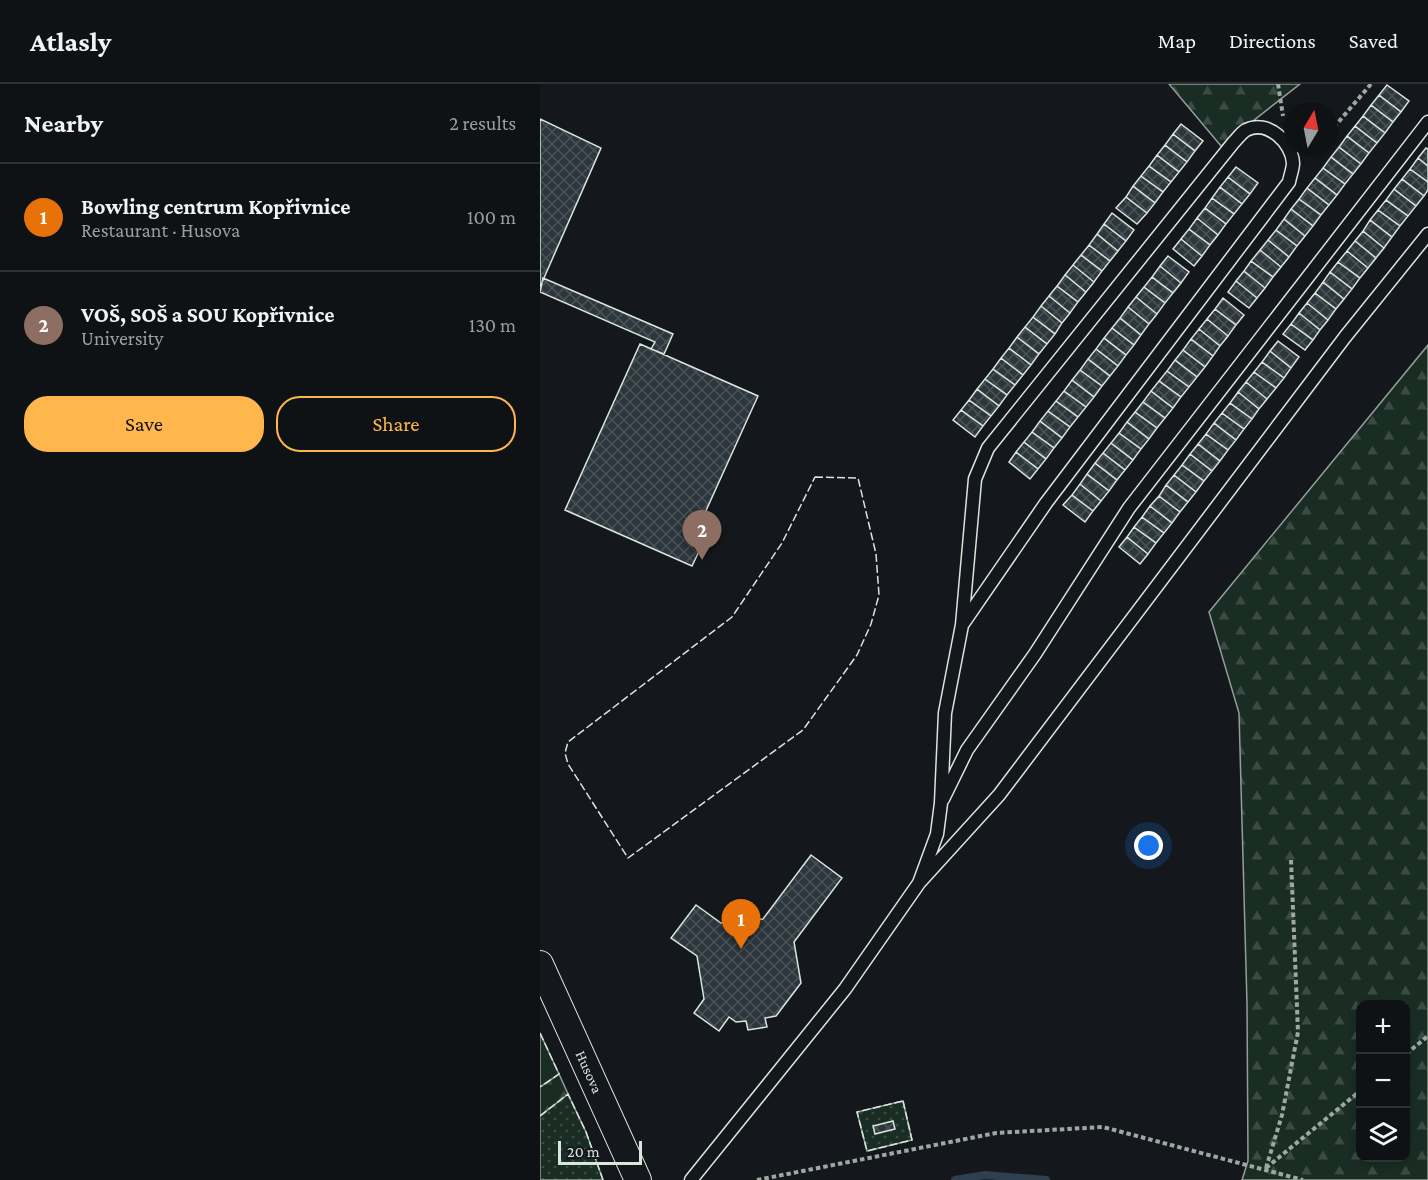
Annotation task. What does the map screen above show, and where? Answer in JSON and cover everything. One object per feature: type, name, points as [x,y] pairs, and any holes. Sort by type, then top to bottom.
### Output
[{"type":"street","name":"Husova","points":[[540,964],[638,1180]]},
{"type":"lane","points":[[941,803],[967,750],[1035,654],[1129,508],[1428,122]]},
{"type":"lane","points":[[919,884],[937,834],[941,803],[945,713],[962,625],[975,479],[988,448],[1233,143],[1247,129],[1262,128],[1273,132],[1287,143],[1293,163],[1289,182],[1046,503],[962,625]]},
{"type":"lane","points":[[691,1180],[845,989],[919,884],[999,795],[1317,375],[1428,234]]},
{"type":"path","points":[[1338,122],[1371,84]]},
{"type":"path","points":[[1266,1168],[1282,1115],[1298,1032],[1291,860]]},
{"type":"path","points":[[1410,1051],[1428,1036]]},
{"type":"path","points":[[1266,1168],[1356,1094]]},
{"type":"path","points":[[757,1180],[996,1133],[1103,1127],[1266,1168],[1300,1180]]},
{"type":"green space","points":[[1169,84],[1300,84],[1221,146]]},
{"type":"green space","points":[[1428,345],[1428,1180],[1242,1180],[1248,1161],[1247,1004],[1239,713],[1209,612]]},
{"type":"green space","points":[[540,1033],[559,1074],[540,1087]]},
{"type":"green space","points":[[559,1074],[568,1094],[540,1116],[540,1087]]},
{"type":"green space","points":[[568,1094],[586,1132],[603,1180],[540,1180],[540,1116]]},
{"type":"green space","points":[[903,1101],[912,1140],[867,1151],[857,1112]]},
{"type":"building","points":[[1387,85],[1409,101],[1401,112],[1379,95]]},
{"type":"building","points":[[1379,95],[1401,112],[1393,122],[1371,105]]},
{"type":"building","points":[[1371,105],[1393,122],[1385,133],[1363,116]]},
{"type":"building","points":[[1363,116],[1385,133],[1377,143],[1355,126]]},
{"type":"building","points":[[540,119],[601,148],[540,287]]},
{"type":"building","points":[[1181,124],[1203,141],[1195,151],[1173,134]]},
{"type":"building","points":[[1355,126],[1377,143],[1369,153],[1347,136]]},
{"type":"building","points":[[1173,134],[1195,151],[1187,162],[1165,145]]},
{"type":"building","points":[[1347,136],[1369,153],[1361,164],[1339,147]]},
{"type":"building","points":[[1165,145],[1187,162],[1179,172],[1157,155]]},
{"type":"building","points":[[1338,148],[1361,164],[1353,174],[1331,157],[1338,156]]},
{"type":"building","points":[[1426,148],[1428,149],[1428,166],[1418,158]]},
{"type":"building","points":[[1157,155],[1179,172],[1171,182],[1149,166]]},
{"type":"building","points":[[1331,157],[1353,174],[1345,184],[1323,168]]},
{"type":"building","points":[[1418,158],[1428,166],[1428,182],[1410,169]]},
{"type":"building","points":[[1149,166],[1171,182],[1163,192],[1141,176]]},
{"type":"building","points":[[1236,167],[1258,183],[1250,194],[1228,177]]},
{"type":"building","points":[[1323,168],[1345,184],[1337,195],[1315,178]]},
{"type":"building","points":[[1410,169],[1428,182],[1428,190],[1424,196],[1402,179]]},
{"type":"building","points":[[1141,176],[1163,192],[1155,203],[1133,186]]},
{"type":"building","points":[[1228,177],[1250,194],[1242,204],[1220,187]]},
{"type":"building","points":[[1315,178],[1337,195],[1329,205],[1307,188]]},
{"type":"building","points":[[1402,179],[1424,196],[1416,206],[1394,189]]},
{"type":"building","points":[[1133,186],[1155,203],[1147,213],[1126,197]]},
{"type":"building","points":[[1220,187],[1242,204],[1234,214],[1212,198]]},
{"type":"building","points":[[1307,188],[1329,205],[1321,215],[1299,199]]},
{"type":"building","points":[[1394,189],[1416,206],[1408,216],[1386,200]]},
{"type":"building","points":[[1126,197],[1147,213],[1137,224],[1116,208]]},
{"type":"building","points":[[1212,198],[1234,214],[1226,224],[1205,208]]},
{"type":"building","points":[[1299,199],[1321,215],[1313,226],[1291,209]]},
{"type":"building","points":[[1386,200],[1408,216],[1400,226],[1378,210]]},
{"type":"building","points":[[1205,208],[1226,224],[1218,235],[1197,218]]},
{"type":"building","points":[[1291,209],[1313,226],[1305,236],[1284,219]]},
{"type":"building","points":[[1378,210],[1400,226],[1392,237],[1370,220]]},
{"type":"building","points":[[1112,213],[1134,230],[1126,241],[1104,224]]},
{"type":"building","points":[[1197,218],[1218,235],[1210,245],[1189,229]]},
{"type":"building","points":[[1284,219],[1305,236],[1297,246],[1276,230]]},
{"type":"building","points":[[1370,220],[1392,237],[1384,248],[1363,231]]},
{"type":"building","points":[[1104,224],[1126,241],[1118,251],[1097,234]]},
{"type":"building","points":[[1189,229],[1210,245],[1202,256],[1181,239]]},
{"type":"building","points":[[1276,230],[1297,246],[1289,257],[1268,240]]},
{"type":"building","points":[[1363,231],[1384,248],[1376,258],[1355,241]]},
{"type":"building","points":[[1097,234],[1118,251],[1110,261],[1089,245]]},
{"type":"building","points":[[1181,239],[1202,256],[1194,266],[1173,249]]},
{"type":"building","points":[[1268,240],[1289,257],[1281,267],[1260,250]]},
{"type":"building","points":[[1355,241],[1376,258],[1368,268],[1347,251]]},
{"type":"building","points":[[1089,245],[1110,261],[1102,271],[1081,255]]},
{"type":"building","points":[[1260,250],[1281,267],[1273,277],[1251,261]]},
{"type":"building","points":[[1347,251],[1368,268],[1360,278],[1338,262]]},
{"type":"building","points":[[1081,255],[1102,271],[1094,282],[1073,265]]},
{"type":"building","points":[[1168,256],[1189,272],[1181,283],[1160,266]]},
{"type":"building","points":[[1251,261],[1273,277],[1265,288],[1244,271]]},
{"type":"building","points":[[1338,262],[1360,278],[1352,289],[1330,272]]},
{"type":"building","points":[[1073,265],[1094,282],[1086,292],[1065,275]]},
{"type":"building","points":[[1160,266],[1181,283],[1173,293],[1152,277]]},
{"type":"building","points":[[1244,271],[1265,288],[1257,298],[1236,281]]},
{"type":"building","points":[[1330,272],[1352,289],[1344,299],[1323,282]]},
{"type":"building","points":[[1065,275],[1086,292],[1078,302],[1057,286]]},
{"type":"building","points":[[1152,277],[1173,293],[1165,303],[1144,287]]},
{"type":"building","points":[[543,278],[673,334],[664,354],[651,349],[655,342],[540,292]]},
{"type":"building","points":[[1236,281],[1257,298],[1249,308],[1228,292]]},
{"type":"building","points":[[1323,282],[1344,299],[1336,309],[1315,293]]},
{"type":"building","points":[[1057,286],[1078,302],[1070,313],[1049,296]]},
{"type":"building","points":[[1144,287],[1165,303],[1157,314],[1136,297]]},
{"type":"building","points":[[1315,293],[1336,309],[1328,320],[1307,303]]},
{"type":"building","points":[[1049,296],[1070,313],[1062,323],[1041,306]]},
{"type":"building","points":[[1136,297],[1157,314],[1149,324],[1128,307]]},
{"type":"building","points":[[1223,298],[1244,315],[1236,325],[1215,309]]},
{"type":"building","points":[[1307,303],[1328,320],[1320,330],[1299,313]]},
{"type":"building","points":[[1041,306],[1062,323],[1055,334],[1033,317]]},
{"type":"building","points":[[1128,307],[1149,324],[1141,335],[1120,318]]},
{"type":"building","points":[[1215,309],[1236,325],[1228,336],[1207,319]]},
{"type":"building","points":[[1299,313],[1320,330],[1313,340],[1291,324]]},
{"type":"building","points":[[1033,317],[1055,334],[1047,344],[1025,327]]},
{"type":"building","points":[[1120,318],[1141,335],[1134,345],[1112,328]]},
{"type":"building","points":[[1207,319],[1228,336],[1220,346],[1199,329]]},
{"type":"building","points":[[1291,324],[1313,340],[1305,350],[1283,334]]},
{"type":"building","points":[[1025,327],[1047,344],[1039,354],[1017,337]]},
{"type":"building","points":[[1112,328],[1134,345],[1126,355],[1104,338]]},
{"type":"building","points":[[1199,329],[1220,346],[1213,356],[1191,339]]},
{"type":"building","points":[[1017,337],[1039,354],[1031,365],[1009,348]]},
{"type":"building","points":[[1104,338],[1126,355],[1118,366],[1096,349]]},
{"type":"building","points":[[1191,339],[1213,356],[1205,367],[1183,350]]},
{"type":"building","points":[[1278,341],[1299,357],[1291,368],[1270,351]]},
{"type":"building","points":[[640,344],[758,396],[694,537],[704,541],[692,566],[565,510]]},
{"type":"building","points":[[1009,348],[1031,365],[1023,375],[1001,358]]},
{"type":"building","points":[[1096,349],[1118,366],[1110,376],[1088,359]]},
{"type":"building","points":[[1183,350],[1205,367],[1197,377],[1175,360]]},
{"type":"building","points":[[1270,351],[1291,368],[1284,378],[1262,362]]},
{"type":"building","points":[[1001,358],[1023,375],[1015,385],[993,369]]},
{"type":"building","points":[[1088,359],[1110,376],[1102,386],[1080,370]]},
{"type":"building","points":[[1175,360],[1197,377],[1189,387],[1167,371]]},
{"type":"building","points":[[1262,362],[1284,378],[1276,388],[1254,372]]},
{"type":"building","points":[[993,369],[1015,385],[1007,395],[985,379]]},
{"type":"building","points":[[1080,370],[1102,386],[1094,397],[1072,380]]},
{"type":"building","points":[[1167,371],[1189,387],[1181,397],[1159,381]]},
{"type":"building","points":[[1254,372],[1276,388],[1267,399],[1246,382]]},
{"type":"building","points":[[985,379],[1007,395],[999,406],[977,389]]},
{"type":"building","points":[[1072,380],[1094,397],[1086,407],[1064,391]]},
{"type":"building","points":[[1159,381],[1181,397],[1173,408],[1151,391]]},
{"type":"building","points":[[1246,382],[1267,399],[1259,409],[1238,392]]},
{"type":"building","points":[[977,389],[999,406],[991,416],[969,400]]},
{"type":"building","points":[[1064,391],[1086,407],[1078,417],[1056,401]]},
{"type":"building","points":[[1151,391],[1173,408],[1165,418],[1143,402]]},
{"type":"building","points":[[1238,392],[1259,409],[1252,419],[1230,403]]},
{"type":"building","points":[[969,400],[991,416],[983,426],[961,410]]},
{"type":"building","points":[[1056,401],[1078,417],[1070,427],[1048,411]]},
{"type":"building","points":[[1143,402],[1165,418],[1157,428],[1135,412]]},
{"type":"building","points":[[1230,403],[1252,419],[1244,429],[1222,413]]},
{"type":"building","points":[[961,410],[983,426],[975,437],[953,420]]},
{"type":"building","points":[[1048,411],[1070,427],[1062,438],[1040,421]]},
{"type":"building","points":[[1135,412],[1157,428],[1149,439],[1127,422]]},
{"type":"building","points":[[1222,413],[1244,429],[1236,440],[1214,423]]},
{"type":"building","points":[[1040,421],[1062,438],[1054,448],[1032,432]]},
{"type":"building","points":[[1127,422],[1149,439],[1141,449],[1119,433]]},
{"type":"building","points":[[1214,423],[1236,440],[1228,450],[1206,434]]},
{"type":"building","points":[[1032,432],[1054,448],[1046,459],[1024,442]]},
{"type":"building","points":[[1119,433],[1141,449],[1133,460],[1111,443]]},
{"type":"building","points":[[1206,434],[1228,450],[1220,461],[1198,444]]},
{"type":"building","points":[[1024,442],[1046,459],[1038,469],[1016,452]]},
{"type":"building","points":[[1111,443],[1133,460],[1125,470],[1103,453]]},
{"type":"building","points":[[1198,444],[1220,461],[1212,471],[1190,454]]},
{"type":"building","points":[[1016,452],[1038,469],[1030,479],[1009,462]]},
{"type":"building","points":[[1103,453],[1125,470],[1117,480],[1095,463]]},
{"type":"building","points":[[1190,454],[1212,471],[1204,481],[1182,465]]},
{"type":"building","points":[[1095,463],[1117,480],[1109,491],[1087,474]]},
{"type":"building","points":[[1182,465],[1204,481],[1196,492],[1174,475]]},
{"type":"building","points":[[1087,474],[1109,491],[1101,501],[1080,484]]},
{"type":"building","points":[[1174,475],[1196,492],[1188,502],[1166,485]]},
{"type":"building","points":[[1080,484],[1101,501],[1093,511],[1072,495]]},
{"type":"building","points":[[1166,485],[1188,502],[1180,512],[1159,496]]},
{"type":"building","points":[[1072,495],[1093,511],[1085,522],[1063,505]]},
{"type":"building","points":[[1159,496],[1180,512],[1172,523],[1150,506]]},
{"type":"building","points":[[1150,506],[1172,523],[1164,533],[1142,517]]},
{"type":"building","points":[[1142,517],[1164,533],[1156,543],[1134,527]]},
{"type":"building","points":[[1134,527],[1156,543],[1148,554],[1127,537]]},
{"type":"building","points":[[1127,537],[1148,554],[1140,564],[1119,547]]},
{"type":"building","points":[[811,855],[842,878],[794,942],[801,983],[776,1016],[765,1018],[767,1027],[748,1030],[746,1021],[736,1022],[729,1017],[719,1031],[694,1013],[704,999],[697,956],[671,938],[696,905],[721,923],[763,919]]},
{"type":"building","points":[[893,1121],[895,1129],[875,1134],[873,1126]]},
{"type":"waterway","points":[[955,1180],[985,1175],[1046,1180]]},
{"type":"fence","points":[[815,477],[858,478],[876,554],[879,595],[871,624],[857,655],[803,730],[628,858],[568,764],[565,753],[568,742],[732,617],[782,543],[815,477]]},
{"type":"fence","points":[[540,1033],[559,1074],[540,1087]]},
{"type":"fence","points":[[540,1116],[568,1094],[586,1132],[603,1180]]},
{"type":"fence","points":[[903,1101],[912,1140],[867,1151],[857,1112],[903,1101]]},
{"type":"place","name":"VOŠ, SOŠ a SOU Kopřivnice","points":[[702,560]]},
{"type":"place","name":"Bowling centrum Kopřivnice","points":[[741,949]]}]
